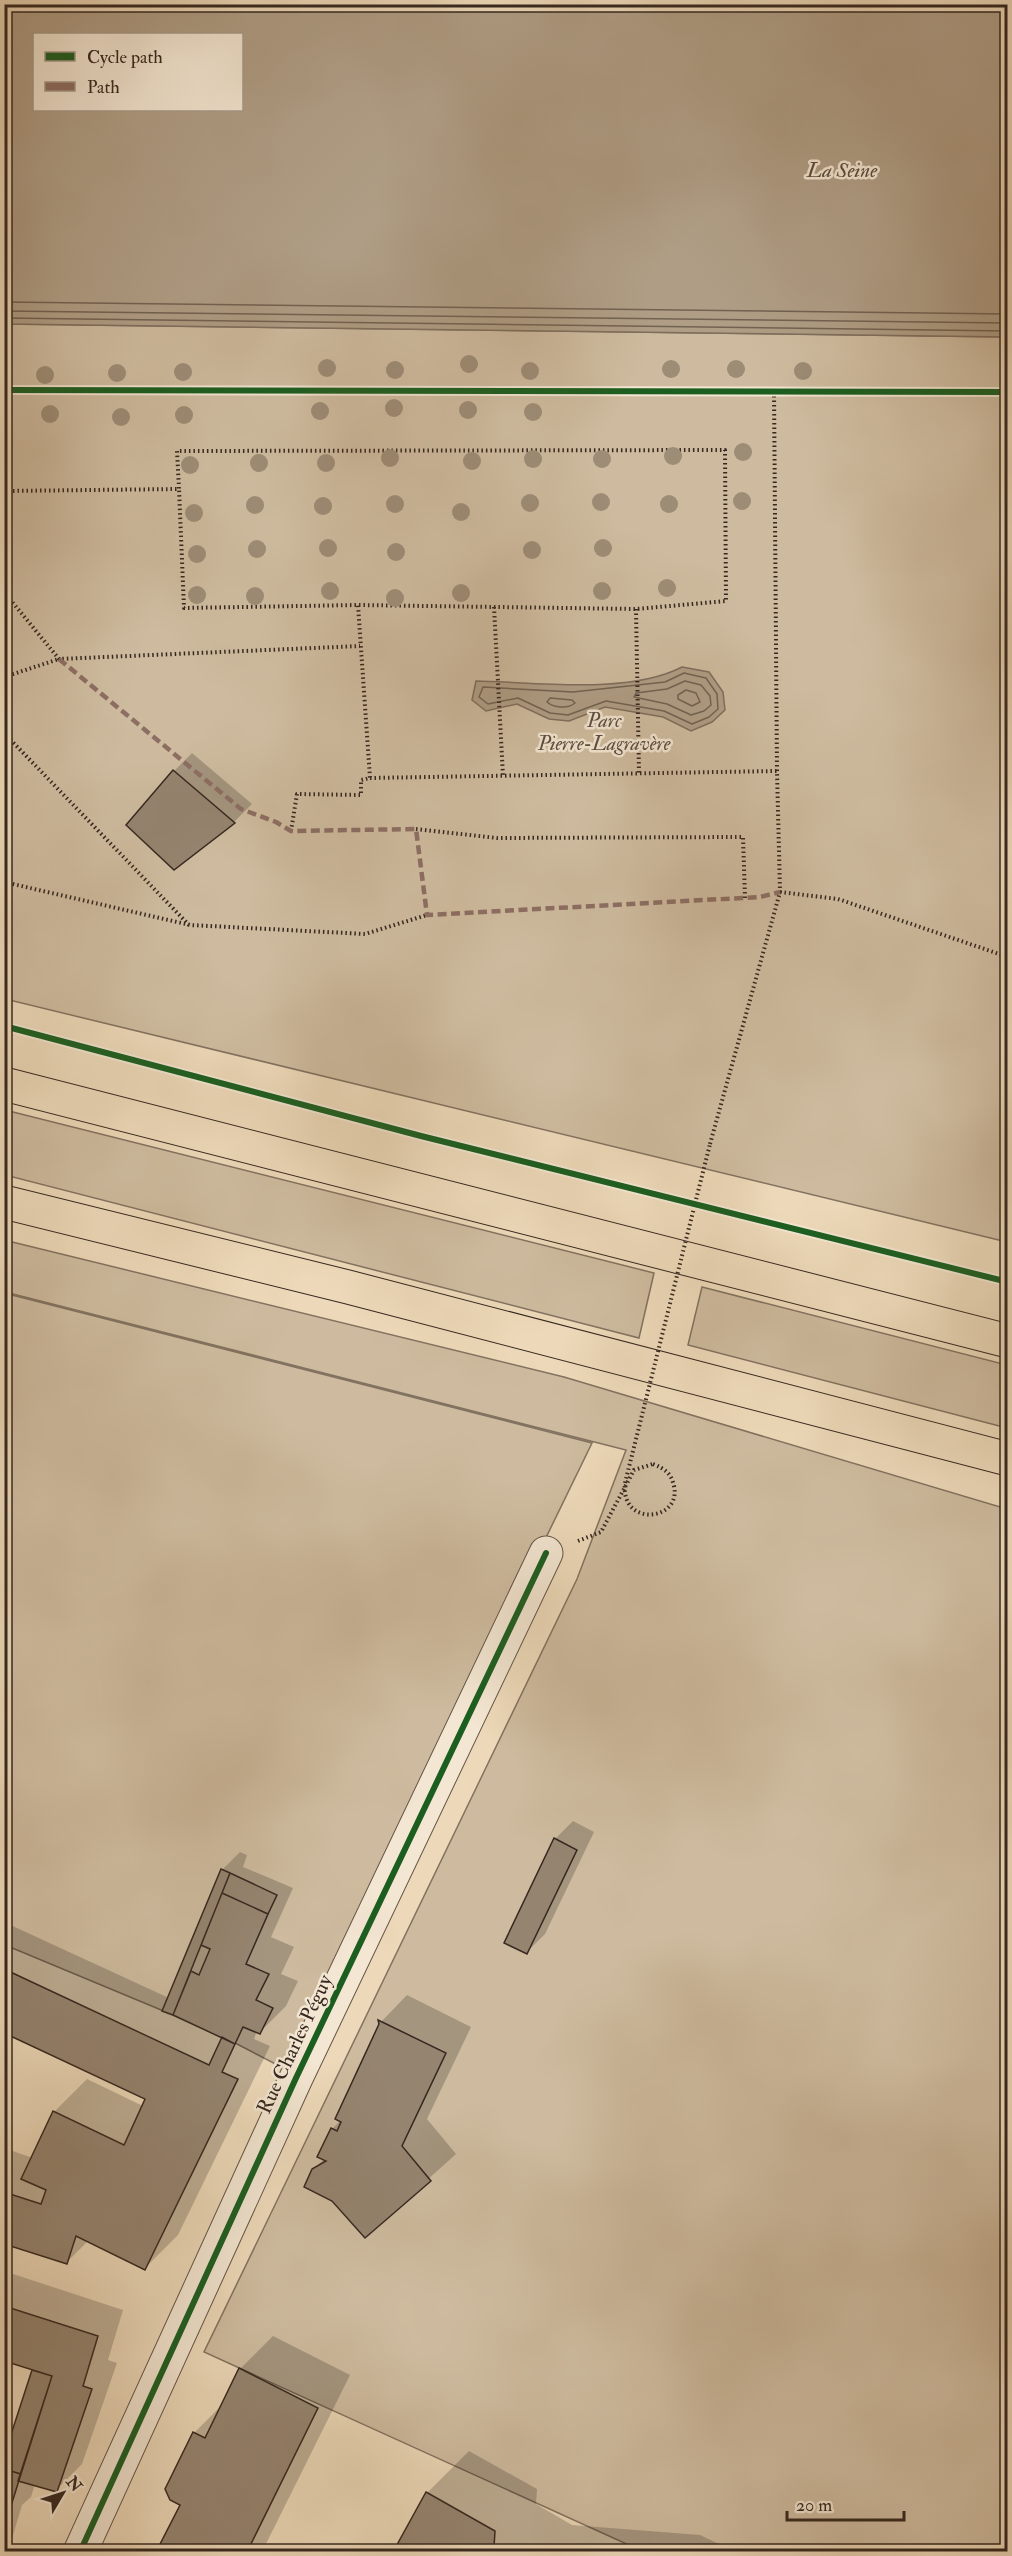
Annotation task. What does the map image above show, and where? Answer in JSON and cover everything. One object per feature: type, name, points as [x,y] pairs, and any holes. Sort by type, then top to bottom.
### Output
[{"type":"highway","points":[[4,1084],[1008,1341]]},
{"type":"highway","points":[[4,1202],[348,1287],[1004,1463]]},
{"type":"street","name":"Rue Charles Péguy","points":[[80,2552],[296,2078],[546,1553]]},
{"type":"path","points":[[546,1553],[602,1533],[634,1470],[644,1465],[653,1464],[663,1468],[672,1476],[675,1491],[670,1506],[658,1514],[647,1515],[634,1510],[624,1492],[626,1483],[710,1143],[780,892],[774,390]]},
{"type":"path","points":[[725,450],[726,601],[636,609],[358,605],[184,608],[179,489],[177,451],[725,450]]},
{"type":"path","points":[[4,491],[179,489]]},
{"type":"path","points":[[4,592],[58,659]]},
{"type":"path","points":[[358,605],[370,778]]},
{"type":"path","points":[[494,607],[503,776]]},
{"type":"path","points":[[636,609],[639,773]]},
{"type":"path","points":[[4,677],[58,659],[360,646]]},
{"type":"path","points":[[4,733],[190,925]]},
{"type":"path","points":[[291,831],[297,794],[361,795],[361,780],[370,778],[777,771]]},
{"type":"path","points":[[416,829],[496,838],[743,837],[745,898]]},
{"type":"path","points":[[4,882],[190,925],[365,934],[427,915]]},
{"type":"path","points":[[780,892],[838,899],[1008,957]]},
{"type":"path","points":[[686,1202],[708,1208]]},
{"type":"green space","name":"Parc Pierre-Lagravère","points":[[5,324],[1007,337],[1007,1242],[5,999]]},
{"type":"green space","points":[[5,1110],[654,1273],[639,1338],[5,1175]]},
{"type":"green space","points":[[4,1240],[564,1377],[1007,1509],[1007,2551],[642,2551],[204,2352],[577,1579],[626,1450],[5,1292]]},
{"type":"green space","points":[[702,1287],[1007,1365],[1007,1428],[688,1345]]},
{"type":"green space","points":[[4,1293],[592,1443],[287,2070],[214,2032],[5,1945]]},
{"type":"water","name":"La Seine","points":[[5,4],[1007,5],[1007,337],[5,324]]},
{"type":"water","points":[[682,667],[709,672],[723,692],[725,710],[712,722],[691,731],[663,717],[605,707],[569,721],[549,719],[517,704],[486,711],[472,700],[476,681],[609,684],[660,676]]},
{"type":"building","points":[[173,770],[235,823],[174,870],[126,825]]},
{"type":"building","points":[[554,1838],[577,1850],[527,1954],[504,1943]]},
{"type":"building","points":[[221,1869],[230,1873],[173,2015],[162,2011]]},
{"type":"building","points":[[230,1873],[277,1895],[268,1914],[222,1893]]},
{"type":"building","points":[[222,1893],[268,1914],[246,1964],[269,1974],[256,2000],[273,2008],[260,2034],[243,2027],[235,2044],[173,2015],[191,1971],[199,1975],[210,1949],[201,1945]]},
{"type":"building","points":[[4,1969],[209,2065],[222,2037],[235,2044],[222,2072],[238,2079],[145,2270],[76,2236],[67,2264],[4,2244],[4,2192],[41,2204],[46,2190],[21,2179],[53,2111],[124,2145],[145,2099],[4,2033]]},
{"type":"building","points":[[378,2020],[446,2053],[402,2146],[431,2181],[365,2238],[332,2201],[304,2187],[312,2169],[326,2161],[317,2157],[331,2128],[337,2131],[341,2122],[335,2119],[379,2024]]},
{"type":"building","points":[[4,2306],[98,2336],[83,2386],[92,2389],[57,2492],[18,2481],[52,2376],[4,2361]]},
{"type":"building","points":[[239,2368],[318,2408],[247,2552],[156,2552],[180,2505],[170,2500],[165,2489],[193,2432],[205,2438]]},
{"type":"building","points":[[32,2370],[52,2376],[21,2474],[4,2469],[4,2456]]},
{"type":"building","points":[[4,2469],[21,2474],[5,2525],[4,2525]]},
{"type":"building","points":[[426,2492],[495,2531],[494,2547],[503,2552],[393,2552]]},
{"type":"marked path","points":[[59,659],[241,809],[276,822],[291,831],[416,829],[427,915],[760,897],[780,892]]},
{"type":"cycle path","points":[[4,390],[1008,392]]},
{"type":"cycle path","points":[[4,1026],[421,1136],[1008,1282]]},
{"type":"cycle path","points":[[80,2552],[296,2078],[546,1553]]}]
